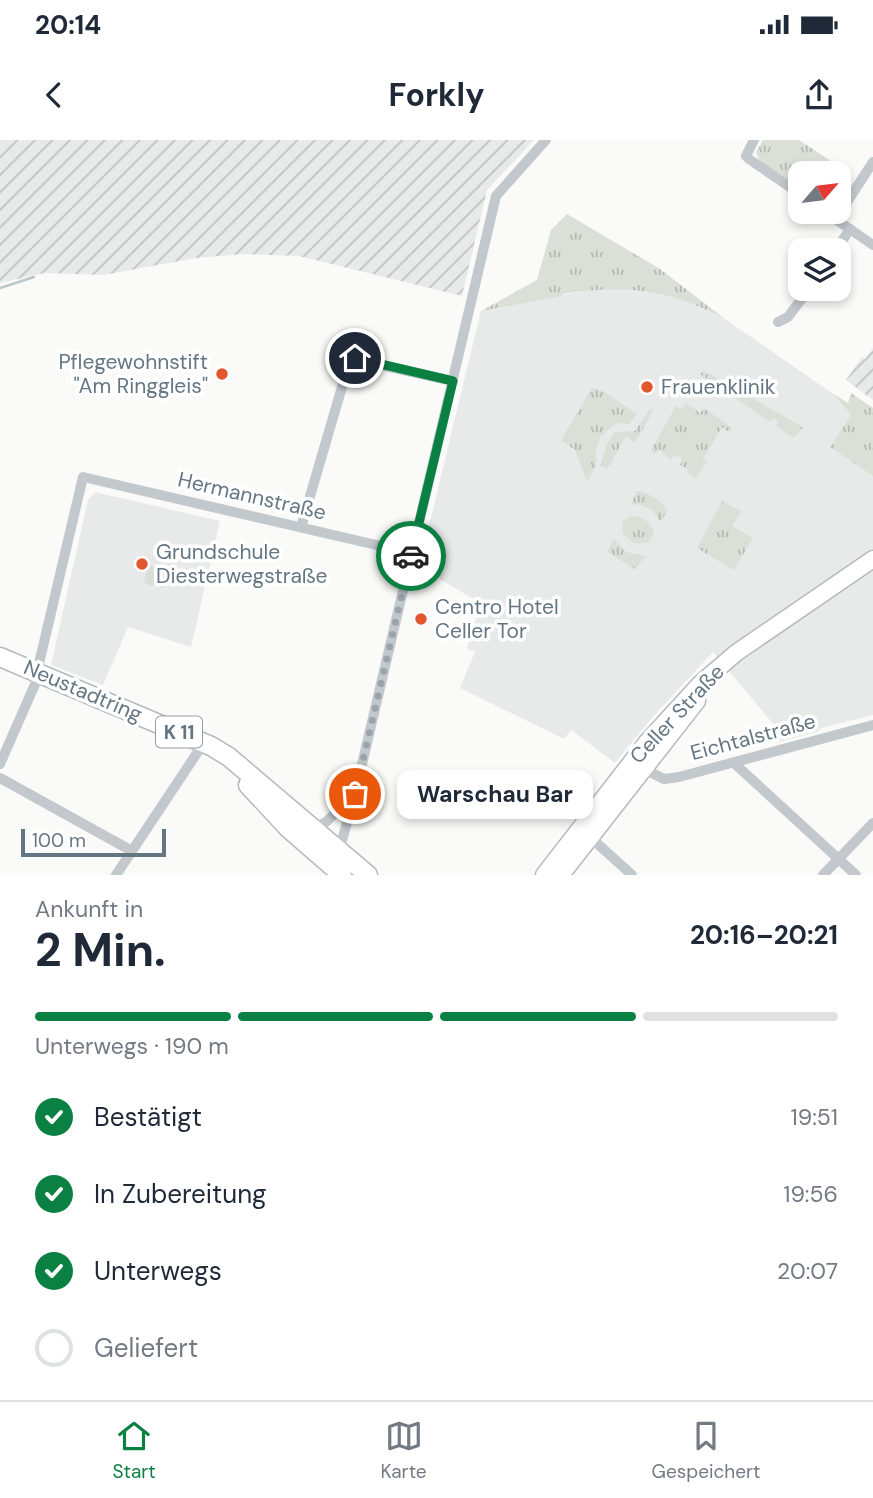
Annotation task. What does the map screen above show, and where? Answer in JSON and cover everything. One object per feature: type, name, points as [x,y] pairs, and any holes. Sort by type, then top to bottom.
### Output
[{"type":"main road","name":"Celler Straße","points":[[561,875],[668,717],[710,674],[760,636],[873,559]]},
{"type":"main road","name":"Celler Straße","points":[[638,764],[718,680],[775,636],[873,569]]},
{"type":"main road","name":"Neustadtring","points":[[0,657],[37,677],[199,750],[238,776],[278,818],[342,875]]},
{"type":"main road","name":"Neustadtring","points":[[0,667],[37,677],[211,746],[235,762],[368,875]]},
{"type":"main road","name":"Celler Straße","points":[[544,875],[593,826]]},
{"type":"street","points":[[313,850],[325,856],[333,855],[339,850],[355,794],[496,196],[546,140]]},
{"type":"street","points":[[754,140],[746,156],[788,186]]},
{"type":"street","points":[[851,196],[873,162]]},
{"type":"street","points":[[843,224],[873,246]]},
{"type":"street","points":[[844,238],[850,229]]},
{"type":"street","points":[[778,322],[788,317],[799,301]]},
{"type":"street","points":[[301,527],[352,359],[453,381]]},
{"type":"street","name":"Hermannstraße","points":[[37,677],[83,477],[411,552]]},
{"type":"street","points":[[0,764],[37,677]]},
{"type":"street","name":"Eichtalstraße","points":[[638,764],[664,779],[873,725]]},
{"type":"street","points":[[116,875],[199,750]]},
{"type":"street","points":[[734,763],[856,875]]},
{"type":"street","points":[[0,778],[132,851]]},
{"type":"street","points":[[313,828],[326,822],[355,794]]},
{"type":"street","points":[[823,875],[873,823]]},
{"type":"street","points":[[593,826],[632,875]]},
{"type":"shaded area","points":[[0,140],[534,140],[487,190],[462,296],[299,256],[243,254],[196,258],[103,275],[44,273],[0,283]]},
{"type":"shaded area","points":[[600,288],[646,290],[678,298],[725,319],[832,393],[873,441],[873,715],[779,742],[775,726],[713,652],[650,720],[615,763],[571,730],[564,739],[460,688],[475,652],[467,649],[473,626],[484,605],[419,567],[481,311]]},
{"type":"shaded area","points":[[873,348],[873,400],[846,380],[862,357],[865,359]]},
{"type":"shaded area","name":"Grundschule Diesterwegstraße","points":[[95,492],[220,521],[191,647],[128,627],[103,685],[51,665],[88,500]]},
{"type":"green space","points":[[763,140],[799,140],[831,161],[788,161],[788,180],[759,160],[756,152]]},
{"type":"green space","points":[[567,214],[660,269],[725,319],[665,295],[607,289],[563,294],[481,311],[537,280],[551,230]]},
{"type":"green space","points":[[703,370],[803,427],[794,438],[776,426],[779,422],[773,418],[770,422],[700,374]]},
{"type":"green space","points":[[592,388],[603,391],[637,414],[629,424],[616,423],[600,437],[596,450],[596,467],[587,482],[575,450],[561,440]]},
{"type":"green space","points":[[832,393],[848,403],[851,393],[873,408],[873,476],[830,447],[851,415]]},
{"type":"green space","points":[[686,403],[700,413],[704,408],[732,428],[729,432],[722,427],[703,459],[707,462],[696,478],[680,465],[681,457],[673,456],[670,460],[660,450],[654,454],[651,450],[676,406],[681,409]]},
{"type":"green space","points":[[650,409],[654,409],[635,443],[626,436],[611,466],[607,469],[601,466],[607,443],[615,432],[635,431]]},
{"type":"green space","points":[[637,491],[655,498],[668,511],[660,522],[648,508],[631,504]]},
{"type":"green space","points":[[722,501],[741,511],[732,526],[753,538],[734,570],[697,548]]},
{"type":"green space","points":[[631,516],[643,519],[651,526],[654,534],[648,543],[634,543],[623,534],[622,522]]},
{"type":"green space","points":[[614,539],[626,552],[646,556],[635,569],[607,552]]},
{"type":"green space","points":[[148,565],[169,570],[164,588],[144,583]]},
{"type":"waterway","points":[[0,288],[34,277]]},
{"type":"way so far","points":[[355,794],[411,556]]},
{"type":"place","name":"Pflegewohnstift \"Am Ringgleis\"","points":[[222,374]]},
{"type":"place","name":"Frauenklinik","points":[[647,387]]},
{"type":"place","name":"Grundschule Diesterwegstraße","points":[[142,564]]},
{"type":"place","name":"Centro Hotel Celler Tor","points":[[421,619]]},
{"type":"place","name":"Warschau Bar","points":[[355,794]]},
{"type":"route","points":[[355,358],[453,381],[411,556]]}]
